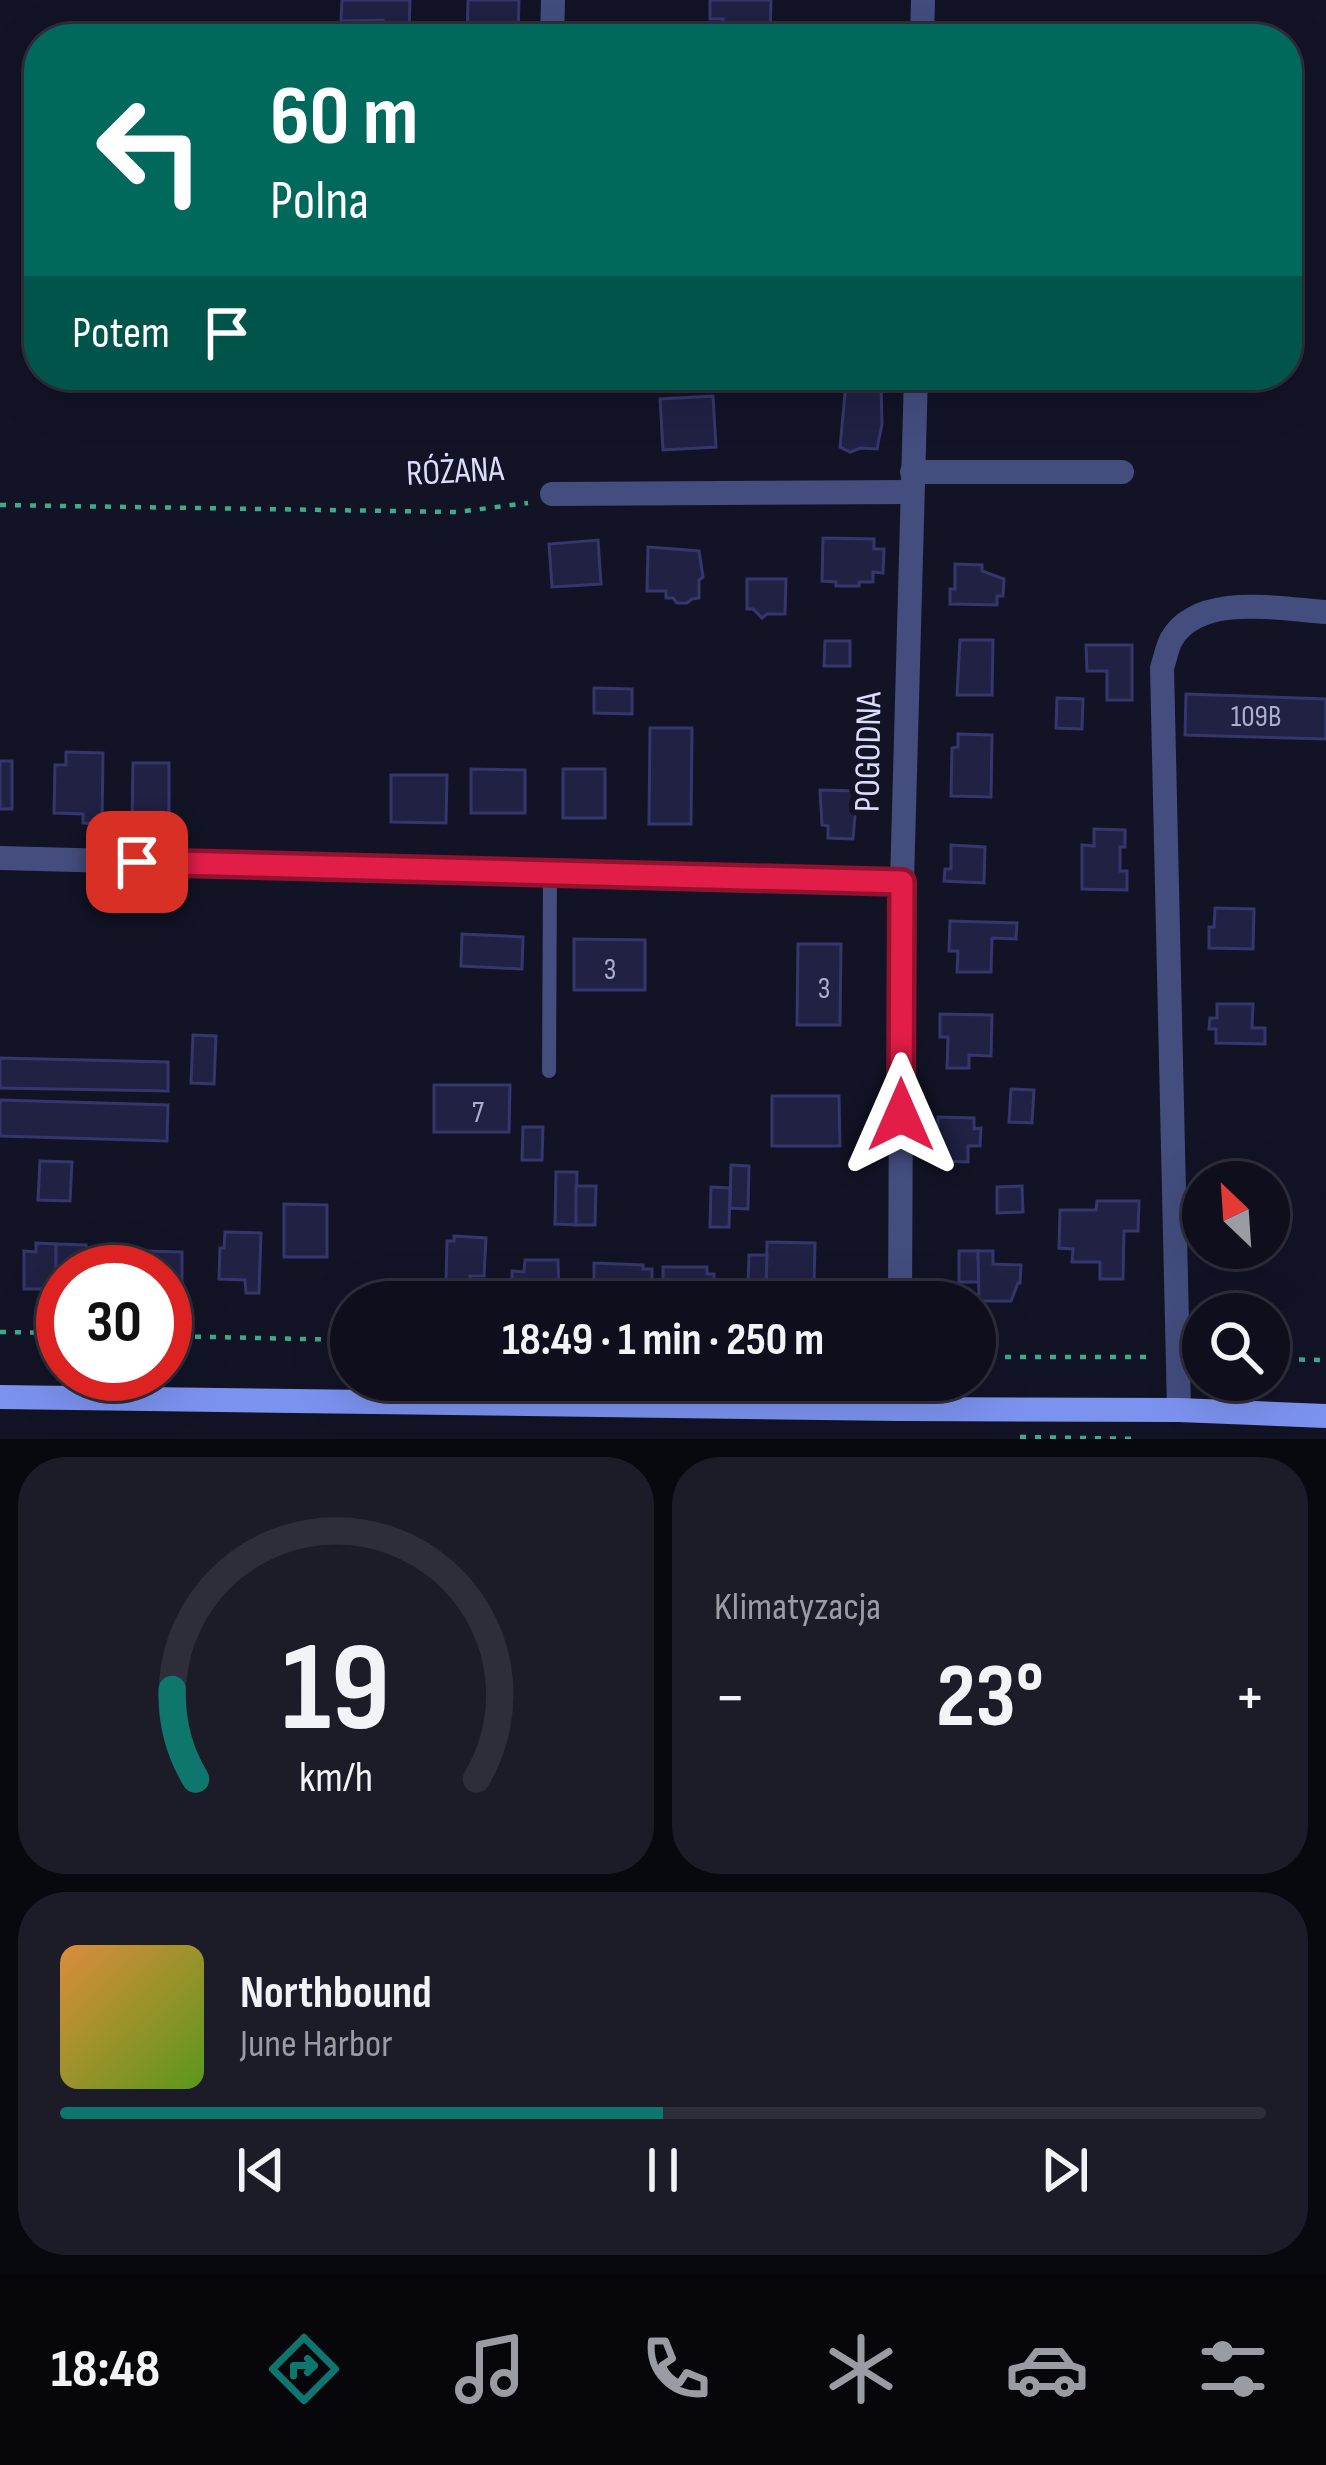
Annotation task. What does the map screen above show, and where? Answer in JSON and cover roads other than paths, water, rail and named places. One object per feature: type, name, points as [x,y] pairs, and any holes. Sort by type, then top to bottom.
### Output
[{"type":"main road","points":[[0,1397],[1179,1410],[1326,1416]]},
{"type":"street","name":"POGODNA","points":[[900,1281],[902,882],[915,390]]},
{"type":"street","name":"RÓŻANA","points":[[552,494],[1122,472]]},
{"type":"street","points":[[1179,1410],[1162,668],[1172,637],[1200,614],[1231,606],[1326,612]]},
{"type":"street","points":[[0,858],[902,882]]},
{"type":"street","points":[[898,1401],[898,1409]]},
{"type":"lane","points":[[549,1071],[550,872]]}]
